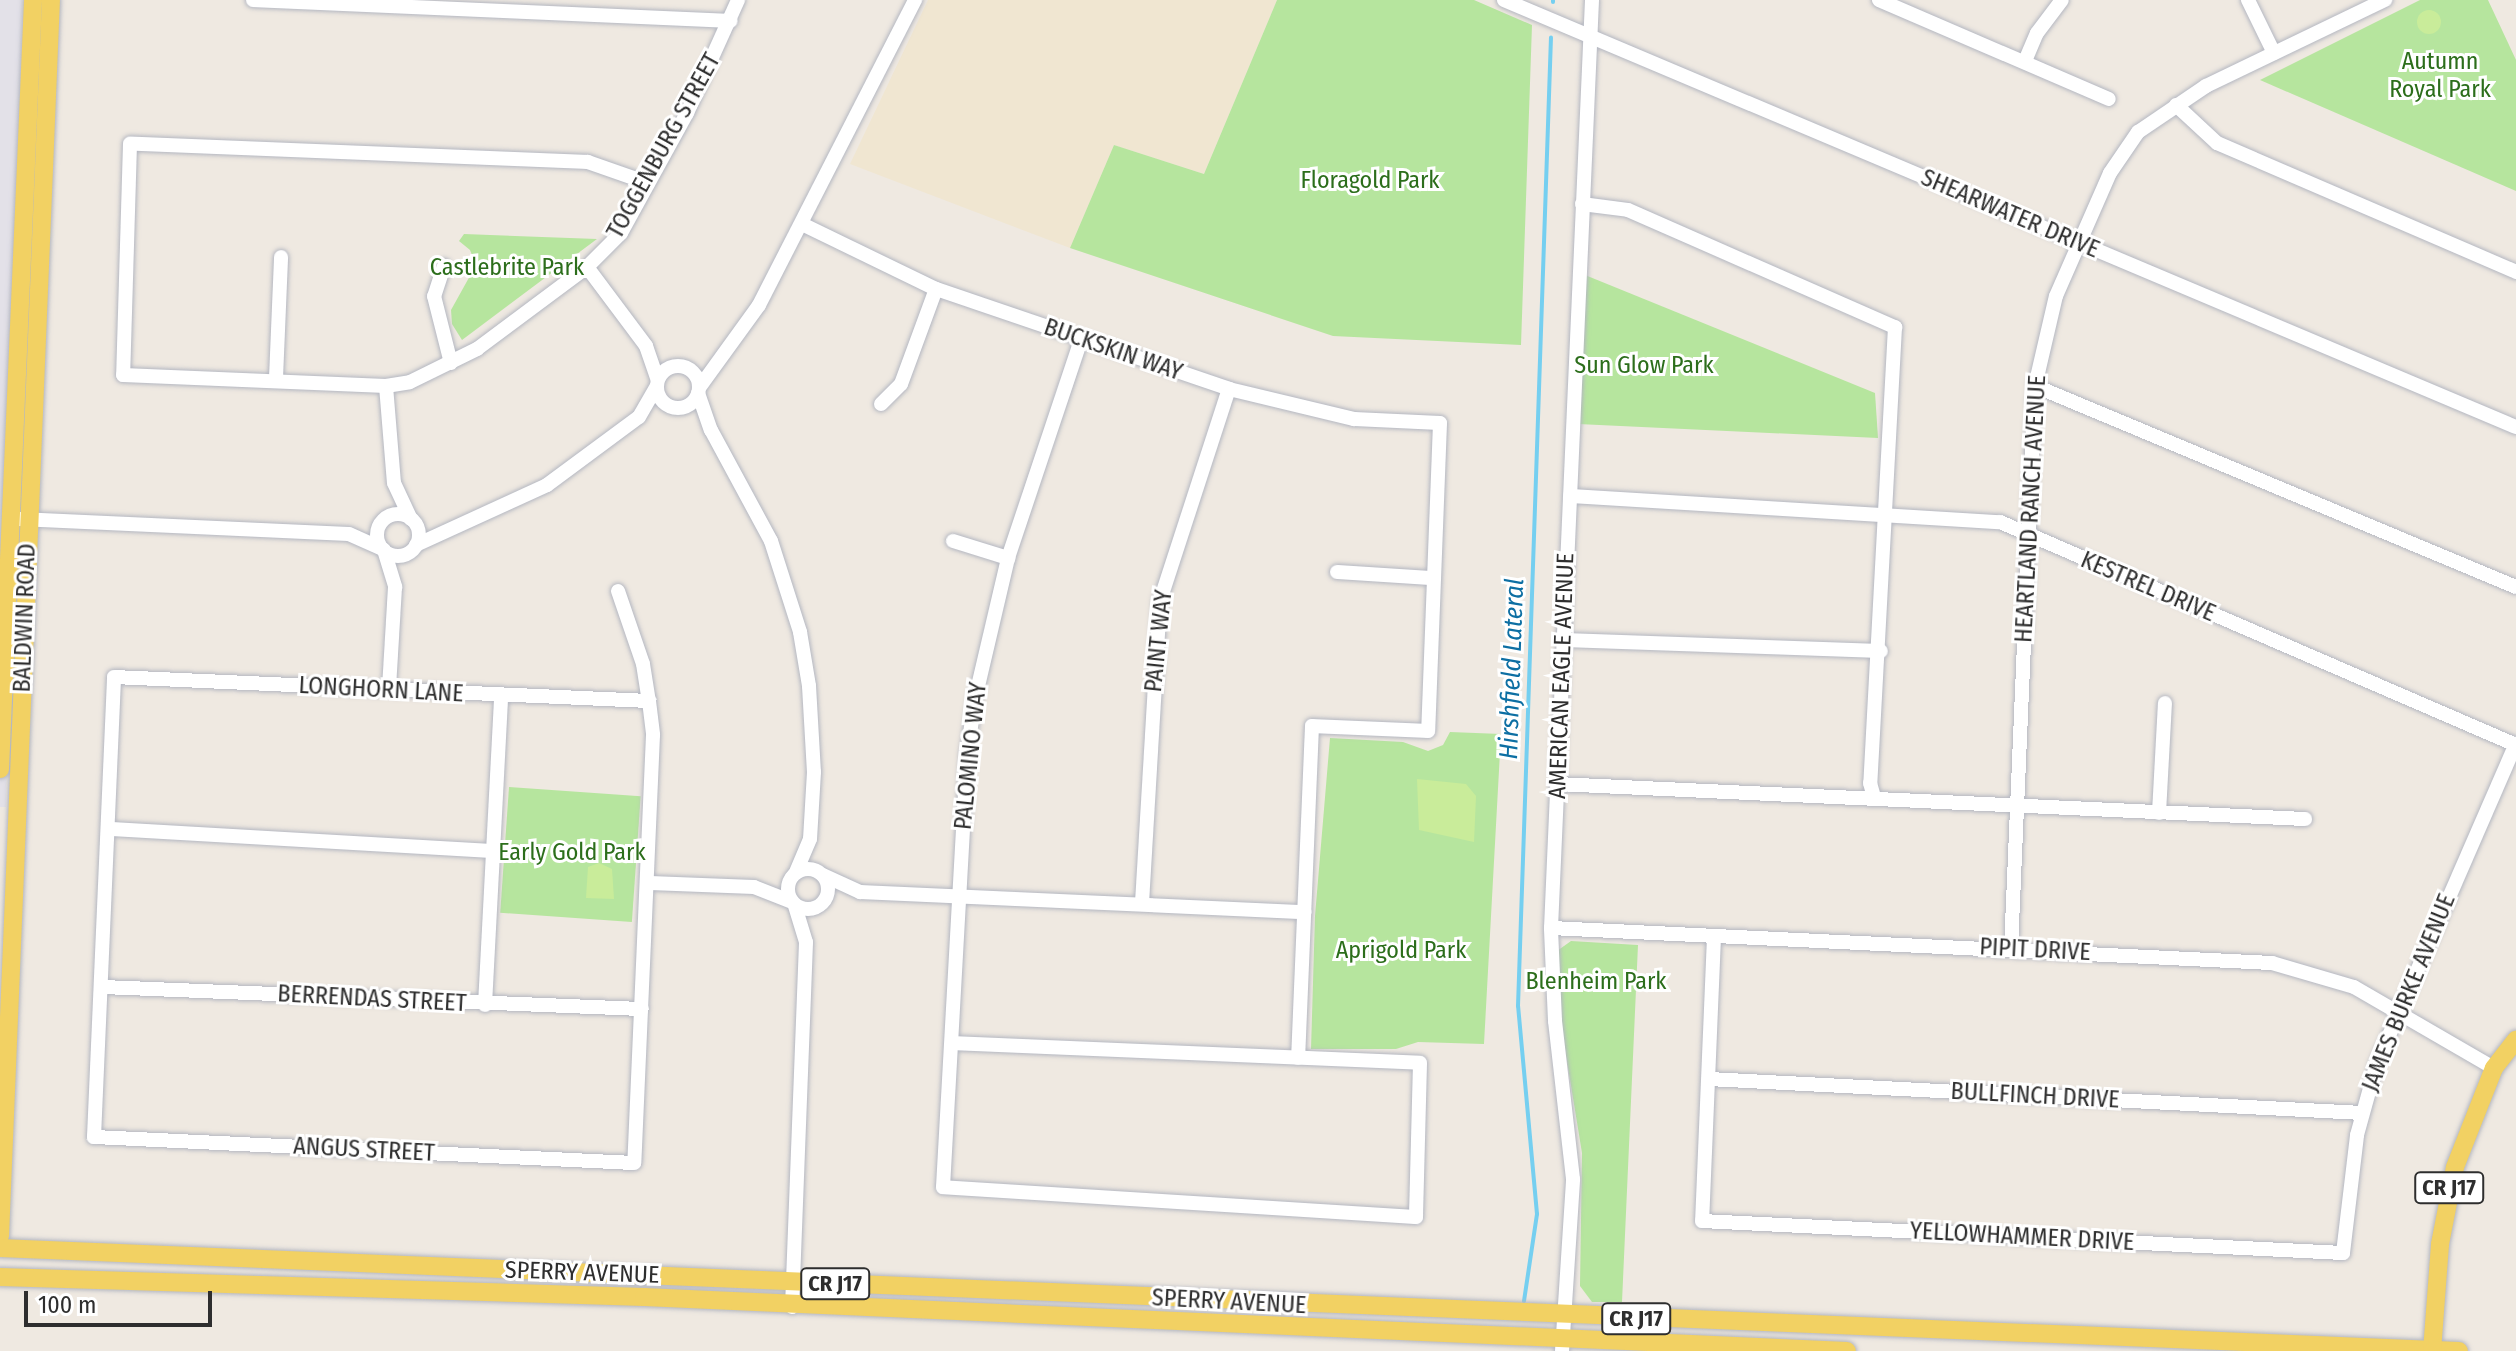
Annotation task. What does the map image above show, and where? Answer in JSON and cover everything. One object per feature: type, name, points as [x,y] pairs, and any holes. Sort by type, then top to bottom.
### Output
[{"type":"main road","name":"BALDWIN ROAD","points":[[0,1236],[20,736],[20,519],[33,0]]},
{"type":"main road","name":"BALDWIN ROAD","points":[[0,769],[6,640],[20,519],[51,0]]},
{"type":"main road","points":[[6,640],[15,649],[13,703],[20,736]]},
{"type":"main road","name":"CR J17","points":[[2432,1350],[2446,1198],[2462,1142],[2494,1068],[2516,1040]]},
{"type":"main road","name":"SPERRY AVENUE","points":[[0,1248],[1567,1317],[2459,1351]]},
{"type":"main road","name":"SPERRY AVENUE","points":[[0,1277],[792,1307],[1564,1345],[1847,1351]]},
{"type":"street","points":[[253,0],[731,21]]},
{"type":"street","name":"TOGGENBURG STREET","points":[[648,183],[588,162],[130,144],[123,375],[276,378],[386,386],[410,382],[451,363],[587,267],[621,233],[648,183],[731,21],[738,0]]},
{"type":"street","points":[[20,519],[349,534],[401,555],[446,528],[532,495],[639,417],[678,408],[699,390],[721,354],[752,317],[915,0]]},
{"type":"street","name":"SHEARWATER DRIVE","points":[[1504,0],[2516,427]]},
{"type":"street","name":"AMERICAN EAGLE AVENUE","points":[[1564,1345],[1573,1179],[1555,1021],[1551,928],[1592,0]]},
{"type":"street","points":[[1879,0],[2109,99]]},
{"type":"street","points":[[2025,61],[2037,33],[2062,0]]},
{"type":"street","points":[[2248,0],[2274,53]]},
{"type":"street","name":"HEARTLAND RANCH AVENUE","points":[[2011,949],[2035,386],[2050,313],[2079,242],[2124,150],[2154,117],[2274,53],[2385,0]]},
{"type":"street","points":[[2176,105],[2217,143],[2516,272]]},
{"type":"street","points":[[1582,204],[1628,210],[1895,327],[1881,651],[1870,783],[1874,797]]},
{"type":"street","name":"BUCKSKIN WAY","points":[[802,224],[936,289],[1229,389],[1354,419],[1440,423],[1431,578]]},
{"type":"street","points":[[276,378],[281,257]]},
{"type":"street","points":[[444,266],[434,296],[451,363]]},
{"type":"street","points":[[587,267],[646,346],[660,398],[711,430]]},
{"type":"street","points":[[881,404],[901,384],[936,289]]},
{"type":"street","name":"PALOMINO WAY","points":[[1081,340],[1008,558],[975,699],[959,896],[943,1187],[1416,1217],[1420,1063],[1298,1058]]},
{"type":"street","points":[[646,346],[693,371],[711,430],[761,519],[794,607],[812,715],[810,839],[828,891],[806,942]]},
{"type":"street","points":[[639,417],[658,383],[679,366],[721,354]]},
{"type":"street","points":[[386,386],[394,483],[384,519],[377,531],[395,587],[389,689]]},
{"type":"street","points":[[2035,386],[2516,587]]},
{"type":"street","name":"PAINT WAY","points":[[1142,903],[1160,601],[1229,389]]},
{"type":"street","points":[[394,483],[412,520],[414,547],[395,587]]},
{"type":"street","name":"KESTREL DRIVE","points":[[1570,496],[1979,518],[2028,536],[2516,745]]},
{"type":"street","points":[[349,534],[401,515],[446,528]]},
{"type":"street","points":[[953,541],[1008,558]]},
{"type":"street","points":[[952,1043],[1298,1058],[1312,726],[1428,731],[1431,578],[1337,572]]},
{"type":"street","points":[[618,591],[634,629],[649,701],[654,777],[642,1009]]},
{"type":"street","points":[[1564,640],[1881,651]]},
{"type":"street","name":"LONGHORN LANE","points":[[110,829],[114,677],[389,689],[501,698],[649,701]]},
{"type":"street","points":[[485,1005],[501,698]]},
{"type":"street","points":[[2159,813],[2165,703]]},
{"type":"street","name":"JAMES BURKE AVENUE","points":[[2343,1253],[2362,1113],[2397,1010],[2516,745]]},
{"type":"street","points":[[1557,784],[2305,819]]},
{"type":"street","points":[[103,987],[110,829],[493,851]]},
{"type":"street","points":[[792,1307],[806,942],[787,888],[810,839]]},
{"type":"street","points":[[754,887],[795,873],[822,874],[860,892]]},
{"type":"street","points":[[650,883],[754,887],[806,910],[860,892],[1305,912]]},
{"type":"street","name":"PIPIT DRIVE","points":[[1551,928],[2011,949],[2291,966],[2354,987],[2494,1068]]},
{"type":"street","points":[[1709,1079],[1714,937]]},
{"type":"street","name":"BERRENDAS STREET","points":[[103,987],[485,1005],[642,1009]]},
{"type":"street","name":"ANGUS STREET","points":[[103,987],[94,1137],[634,1163],[642,1009]]},
{"type":"street","name":"BULLFINCH DRIVE","points":[[1709,1079],[2362,1113]]},
{"type":"street","name":"YELLOWHAMMER DRIVE","points":[[1709,1079],[1702,1221],[2343,1253]]},
{"type":"shaded area","points":[[0,0],[22,0],[6,807],[0,807]]},
{"type":"shaded area","points":[[928,0],[1277,0],[1204,174],[1114,145],[1070,248],[850,164]]},
{"type":"green space","name":"Floragold Park","points":[[1277,0],[1474,0],[1532,25],[1521,345],[1333,336],[1070,248],[1114,145],[1204,174]]},
{"type":"green space","name":"Autumn Royal Park","points":[[2420,0],[2488,0],[2516,60],[2516,191],[2260,80]]},
{"type":"green space","points":[[2429,10],[2440,17],[2441,22],[2434,33],[2429,34],[2418,27],[2417,22],[2424,11]]},
{"type":"green space","name":"Castlebrite Park","points":[[464,234],[597,239],[462,340],[452,324],[451,310],[476,265],[470,250],[459,241]]},
{"type":"green space","name":"Sun Glow Park","points":[[1585,275],[1875,393],[1878,438],[1578,424]]},
{"type":"green space","name":"Aprigold Park","points":[[1450,732],[1501,734],[1484,1044],[1418,1042],[1396,1049],[1311,1049],[1315,916],[1330,738],[1403,742],[1428,751],[1443,745]]},
{"type":"green space","points":[[1417,779],[1466,784],[1476,796],[1474,842],[1419,830]]},
{"type":"green space","name":"Early Gold Park","points":[[509,787],[641,796],[632,922],[500,913]]},
{"type":"green space","points":[[599,863],[612,869],[614,899],[586,898],[588,867]]},
{"type":"green space","name":"Blenheim Park","points":[[1571,941],[1638,945],[1622,1302],[1592,1302],[1580,1286],[1582,1153],[1563,1037],[1557,951]]},
{"type":"waterway","name":"Hirshfield Lateral","points":[[1524,1301],[1537,1214],[1518,1006],[1551,38]]}]
